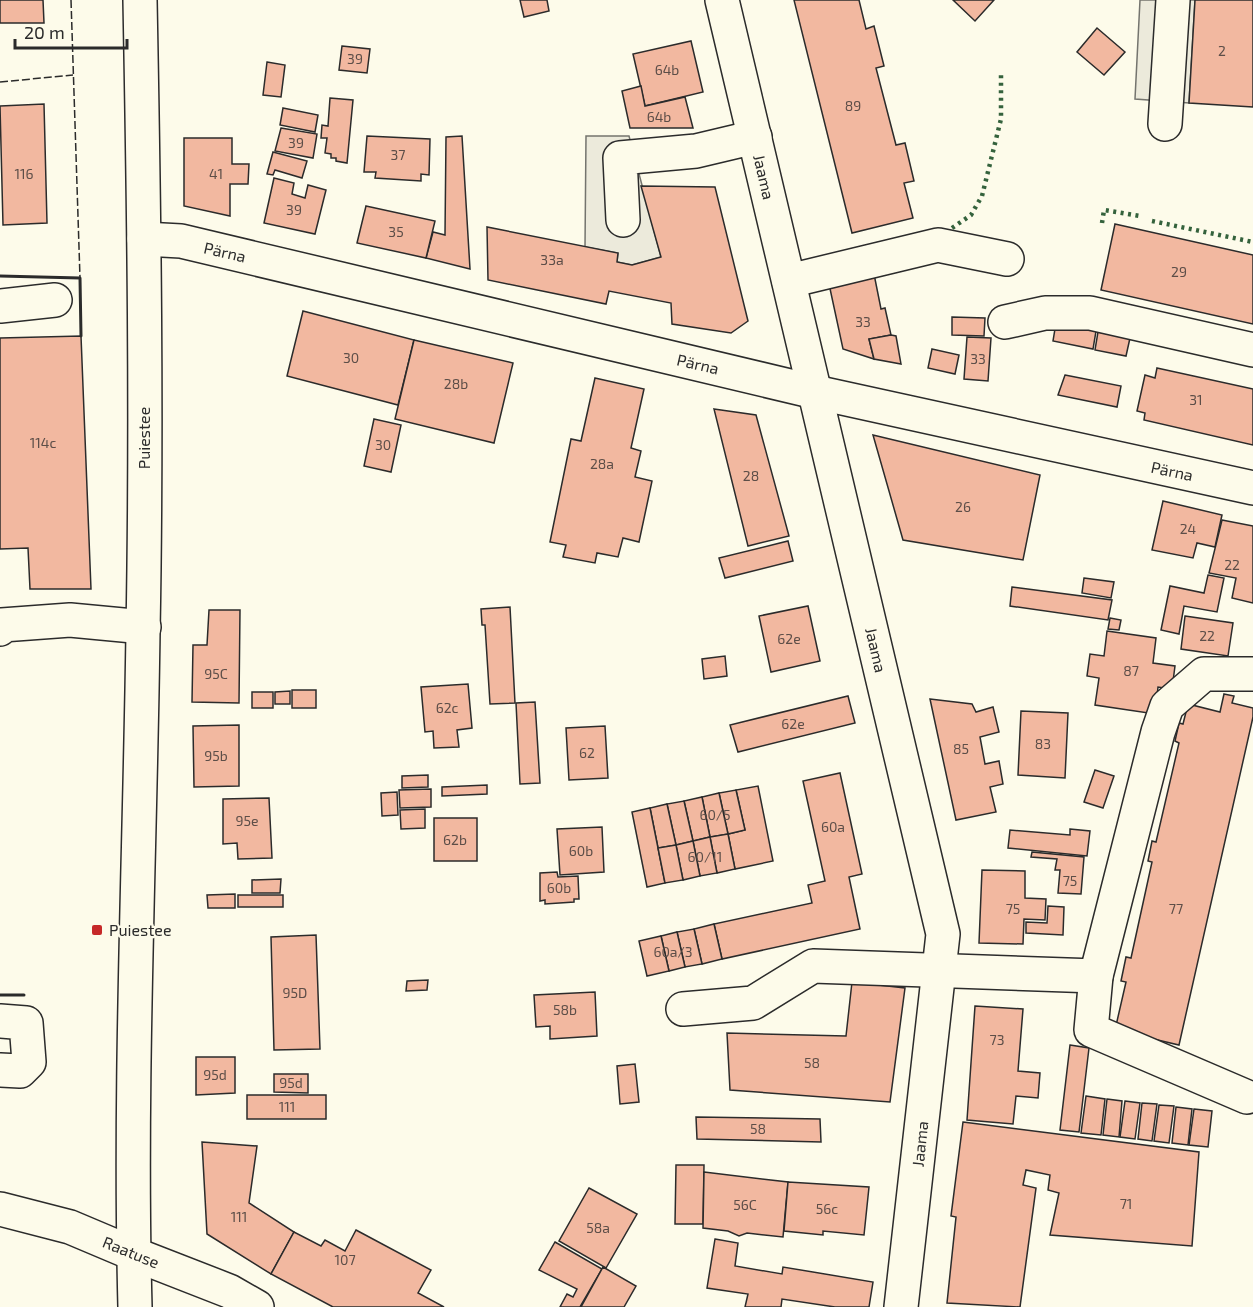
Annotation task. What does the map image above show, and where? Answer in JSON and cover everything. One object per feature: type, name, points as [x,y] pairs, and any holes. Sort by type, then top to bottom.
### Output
[{"type":"street","name":"Puiestee","points":[[135,1307],[144,627],[144,239],[141,0]]},
{"type":"street","name":"Jaama","points":[[722,0],[943,934],[902,1307]]},
{"type":"street","points":[[1165,124],[1173,0]]},
{"type":"street","points":[[623,220],[620,158],[696,151],[755,137]]},
{"type":"street","name":"Pärna","points":[[144,239],[181,241],[815,392],[1253,488]]},
{"type":"street","points":[[789,281],[938,245],[1007,259]]},
{"type":"street","points":[[0,306],[55,300]]},
{"type":"street","points":[[1005,322],[1045,313],[1090,313],[1253,350]]},
{"type":"street","points":[[1,625],[70,620],[144,627]]},
{"type":"street","points":[[1251,1096],[1091,1030],[1096,976],[1158,732],[1167,706],[1204,674],[1253,674]]},
{"type":"street","points":[[682,1009],[753,1003],[813,966],[1096,976]]},
{"type":"street","points":[[0,1022],[26,1023],[29,1062],[20,1071],[0,1071]]},
{"type":"street","name":"Raatuse","points":[[0,1209],[70,1227],[229,1291],[257,1307]]},
{"type":"shaded area","points":[[1140,0],[1195,0],[1189,103],[1135,99]]},
{"type":"shaded area","points":[[586,136],[629,136],[661,257],[632,265],[617,262],[618,253],[585,247]]},
{"type":"building","points":[[0,0],[43,0],[44,23],[0,23]]},
{"type":"building","points":[[520,0],[547,0],[549,11],[524,17]]},
{"type":"building","points":[[794,0],[859,0],[866,29],[874,26],[884,66],[876,68],[896,145],[905,143],[914,181],[904,183],[913,218],[852,233]]},
{"type":"building","points":[[953,0],[994,0],[975,21]]},
{"type":"building","points":[[1195,0],[1253,0],[1253,107],[1189,103]]},
{"type":"building","points":[[1097,28],[1125,52],[1104,75],[1077,52]]},
{"type":"building","points":[[691,41],[703,92],[645,106],[633,54]]},
{"type":"building","points":[[342,46],[370,49],[367,73],[339,70]]},
{"type":"building","points":[[267,62],[285,65],[281,97],[263,95]]},
{"type":"building","points":[[641,86],[645,106],[685,97],[693,128],[630,128],[622,91]]},
{"type":"building","points":[[330,98],[353,100],[347,163],[336,161],[336,158],[331,158],[331,154],[325,153],[327,138],[321,138],[322,125],[328,126]]},
{"type":"building","points":[[44,104],[47,223],[3,225],[0,106]]},
{"type":"building","points":[[283,108],[318,115],[315,132],[280,125]]},
{"type":"building","points":[[281,128],[317,134],[313,158],[275,151]]},
{"type":"building","points":[[367,136],[430,139],[429,175],[421,174],[421,181],[375,178],[376,172],[364,172]]},
{"type":"building","points":[[462,136],[470,269],[426,258],[433,232],[445,235],[446,137]]},
{"type":"building","points":[[184,138],[232,138],[232,164],[249,164],[248,184],[230,184],[230,216],[184,206]]},
{"type":"building","points":[[273,152],[307,161],[302,178],[275,170],[273,175],[267,174]]},
{"type":"building","points":[[274,178],[294,183],[292,194],[305,198],[308,185],[326,190],[315,234],[264,223]]},
{"type":"building","points":[[641,186],[715,187],[748,321],[731,333],[672,324],[671,303],[609,291],[606,304],[488,280],[487,227],[618,253],[617,262],[632,265],[661,257]]},
{"type":"building","points":[[366,206],[435,221],[426,258],[357,243]]},
{"type":"building","points":[[1115,224],[1253,255],[1253,324],[1101,290]]},
{"type":"building","points":[[874,274],[881,309],[885,308],[891,335],[869,339],[874,359],[843,349],[829,284]]},
{"type":"building","points":[[303,311],[414,340],[398,405],[287,376]]},
{"type":"building","points":[[952,317],[985,318],[984,336],[952,335]]},
{"type":"building","points":[[1056,323],[1096,331],[1093,349],[1053,341]]},
{"type":"building","points":[[1098,332],[1130,338],[1126,356],[1095,350]]},
{"type":"building","points":[[81,336],[91,589],[30,589],[28,548],[0,549],[0,338]]},
{"type":"building","points":[[896,336],[901,364],[874,359],[869,339]]},
{"type":"building","points":[[967,337],[991,338],[988,381],[964,379]]},
{"type":"building","points":[[414,340],[513,363],[494,443],[395,419]]},
{"type":"building","points":[[932,349],[959,355],[955,374],[928,368]]},
{"type":"building","points":[[1157,368],[1253,389],[1253,445],[1144,420],[1145,413],[1137,411],[1145,375],[1155,378]]},
{"type":"building","points":[[1065,375],[1121,386],[1117,407],[1058,395]]},
{"type":"building","points":[[595,378],[644,389],[631,448],[641,451],[635,477],[652,481],[639,542],[623,538],[618,557],[597,553],[595,563],[563,557],[566,545],[550,542],[571,439],[581,441]]},
{"type":"building","points":[[714,409],[756,415],[789,536],[748,546]]},
{"type":"building","points":[[374,419],[401,425],[391,472],[364,466]]},
{"type":"building","points":[[873,435],[1040,475],[1023,560],[903,540]]},
{"type":"building","points":[[1163,501],[1222,515],[1215,547],[1197,543],[1193,558],[1152,550]]},
{"type":"building","points":[[1222,520],[1253,526],[1253,603],[1232,598],[1236,578],[1209,573]]},
{"type":"building","points":[[788,541],[793,561],[725,578],[719,558]]},
{"type":"building","points":[[1208,575],[1224,578],[1217,612],[1184,606],[1179,634],[1161,630],[1170,586],[1204,593]]},
{"type":"building","points":[[1084,578],[1114,582],[1111,598],[1082,593]]},
{"type":"building","points":[[1012,587],[1112,600],[1108,620],[1010,606]]},
{"type":"building","points":[[808,606],[820,661],[771,672],[759,616]]},
{"type":"building","points":[[510,607],[515,703],[490,704],[485,625],[482,625],[481,609]]},
{"type":"building","points":[[209,610],[240,610],[239,703],[192,702],[193,645],[207,645]]},
{"type":"building","points":[[1185,616],[1233,623],[1228,656],[1181,649]]},
{"type":"building","points":[[1110,618],[1121,620],[1119,630],[1108,629]]},
{"type":"building","points":[[1107,631],[1156,638],[1153,663],[1175,666],[1172,689],[1158,687],[1155,714],[1095,705],[1099,678],[1087,676],[1090,654],[1104,656]]},
{"type":"building","points":[[725,656],[727,676],[704,679],[702,659]]},
{"type":"building","points":[[468,684],[472,728],[457,730],[459,747],[434,748],[433,731],[425,732],[421,687]]},
{"type":"building","points":[[292,690],[316,690],[316,708],[292,708]]},
{"type":"building","points":[[290,691],[290,704],[275,704],[275,692]]},
{"type":"building","points":[[252,692],[273,692],[273,708],[252,708]]},
{"type":"building","points":[[1224,694],[1234,696],[1232,703],[1253,708],[1253,717],[1179,1045],[1115,1030],[1126,982],[1121,981],[1126,957],[1131,958],[1152,862],[1148,861],[1152,841],[1156,842],[1179,743],[1175,741],[1179,723],[1183,724],[1188,704],[1220,712]]},
{"type":"building","points":[[848,696],[855,723],[738,752],[730,725]]},
{"type":"building","points":[[930,699],[972,704],[976,712],[993,707],[999,732],[980,737],[985,764],[999,761],[1003,784],[990,787],[996,812],[956,820]]},
{"type":"building","points":[[535,702],[540,783],[520,784],[516,703]]},
{"type":"building","points":[[1021,711],[1068,713],[1065,778],[1018,775]]},
{"type":"building","points":[[239,725],[239,786],[194,787],[193,726]]},
{"type":"building","points":[[605,726],[608,778],[569,780],[566,728]]},
{"type":"building","points":[[1095,770],[1114,776],[1103,808],[1084,802]]},
{"type":"building","points":[[840,773],[862,874],[849,877],[860,929],[722,959],[714,924],[812,903],[808,885],[825,881],[803,781]]},
{"type":"building","points":[[428,775],[428,787],[402,788],[402,776]]},
{"type":"building","points":[[487,785],[487,794],[442,796],[442,787]]},
{"type":"building","points":[[758,786],[773,861],[735,869],[728,834],[745,830],[736,790]]},
{"type":"building","points":[[431,789],[431,807],[400,808],[399,790]]},
{"type":"building","points":[[736,790],[745,830],[728,834],[719,793]]},
{"type":"building","points":[[397,792],[398,815],[382,816],[381,793]]},
{"type":"building","points":[[719,793],[728,834],[710,837],[702,797]]},
{"type":"building","points":[[702,797],[710,837],[693,841],[684,801]]},
{"type":"building","points":[[269,798],[272,858],[238,859],[237,843],[223,844],[223,799]]},
{"type":"building","points":[[684,801],[693,841],[676,845],[667,804]]},
{"type":"building","points":[[667,804],[676,845],[658,848],[650,808]]},
{"type":"building","points":[[650,808],[665,883],[647,887],[632,812]]},
{"type":"building","points":[[425,809],[425,828],[401,829],[400,810]]},
{"type":"building","points":[[434,818],[477,818],[477,861],[434,861]]},
{"type":"building","points":[[602,827],[604,872],[560,875],[557,829]]},
{"type":"building","points":[[1070,829],[1090,831],[1087,856],[1008,848],[1010,830],[1070,835]]},
{"type":"building","points":[[728,834],[735,869],[717,873],[710,837]]},
{"type":"building","points":[[710,837],[717,873],[700,876],[693,841]]},
{"type":"building","points":[[693,841],[700,876],[683,880],[676,845]]},
{"type":"building","points":[[676,845],[683,880],[665,883],[658,848]]},
{"type":"building","points":[[1032,852],[1084,857],[1081,894],[1058,893],[1060,870],[1055,870],[1057,859],[1031,857]]},
{"type":"building","points":[[982,870],[1025,871],[1025,898],[1046,899],[1045,920],[1024,919],[1023,944],[979,943]]},
{"type":"building","points":[[557,872],[558,877],[578,876],[579,899],[574,899],[574,902],[545,904],[545,900],[540,901],[540,873]]},
{"type":"building","points":[[281,879],[280,893],[252,893],[252,880]]},
{"type":"building","points":[[235,894],[235,908],[208,908],[207,895]]},
{"type":"building","points":[[238,895],[283,895],[283,907],[238,907]]},
{"type":"building","points":[[1048,906],[1064,907],[1063,935],[1026,933],[1026,922],[1047,923]]},
{"type":"building","points":[[714,924],[722,959],[702,964],[694,929]]},
{"type":"building","points":[[694,929],[702,964],[685,967],[677,932]]},
{"type":"building","points":[[677,932],[685,967],[669,971],[661,936]]},
{"type":"building","points":[[316,935],[320,1049],[274,1050],[271,937]]},
{"type":"building","points":[[661,936],[669,971],[647,976],[639,941]]},
{"type":"building","points":[[428,980],[427,990],[406,991],[407,981]]},
{"type":"building","points":[[852,982],[905,988],[890,1102],[730,1090],[727,1033],[846,1036]]},
{"type":"building","points":[[595,992],[597,1036],[550,1039],[550,1026],[536,1027],[534,995]]},
{"type":"building","points":[[975,1006],[1023,1009],[1018,1071],[1040,1073],[1038,1098],[1016,1096],[1013,1124],[967,1120]]},
{"type":"building","points":[[1070,1045],[1089,1048],[1079,1132],[1060,1130]]},
{"type":"building","points":[[196,1057],[235,1057],[235,1093],[196,1095]]},
{"type":"building","points":[[635,1064],[639,1102],[620,1104],[617,1066]]},
{"type":"building","points":[[274,1074],[308,1074],[308,1093],[274,1092]]},
{"type":"building","points":[[247,1095],[326,1095],[326,1119],[247,1119]]},
{"type":"building","points":[[1086,1096],[1105,1099],[1101,1135],[1081,1133]]},
{"type":"building","points":[[1107,1099],[1122,1101],[1119,1137],[1103,1135]]},
{"type":"building","points":[[1125,1101],[1140,1103],[1135,1139],[1120,1137]]},
{"type":"building","points":[[1142,1103],[1157,1104],[1152,1141],[1138,1139]]},
{"type":"building","points":[[1159,1105],[1174,1106],[1169,1143],[1154,1141]]},
{"type":"building","points":[[1176,1107],[1192,1109],[1188,1145],[1172,1143]]},
{"type":"building","points":[[1194,1109],[1212,1111],[1208,1147],[1189,1145]]},
{"type":"building","points":[[696,1117],[820,1119],[821,1142],[697,1139]]},
{"type":"building","points":[[963,1122],[1199,1152],[1192,1246],[1050,1235],[1059,1193],[1048,1190],[1050,1175],[1026,1170],[1023,1185],[1036,1188],[1020,1307],[947,1303],[956,1217],[951,1216]]},
{"type":"building","points":[[202,1142],[257,1146],[249,1203],[294,1232],[271,1274],[207,1234]]},
{"type":"building","points":[[676,1165],[704,1165],[703,1224],[675,1224]]},
{"type":"building","points":[[704,1172],[788,1182],[783,1237],[747,1233],[739,1236],[728,1231],[703,1228]]},
{"type":"building","points":[[788,1182],[869,1187],[864,1235],[823,1231],[823,1235],[784,1231]]},
{"type":"building","points":[[589,1188],[637,1214],[606,1268],[559,1241]]},
{"type":"building","points":[[356,1230],[431,1270],[418,1293],[444,1307],[333,1307],[271,1274],[294,1232],[321,1246],[325,1240],[345,1251]]},
{"type":"building","points":[[715,1239],[738,1243],[735,1266],[782,1274],[783,1267],[873,1282],[869,1307],[835,1307],[782,1299],[781,1307],[745,1307],[748,1294],[707,1288]]},
{"type":"building","points":[[555,1242],[602,1269],[580,1307],[560,1307],[567,1294],[573,1297],[577,1289],[539,1270]]},
{"type":"building","points":[[603,1267],[636,1286],[624,1307],[581,1307]]},
{"type":"hedge","points":[[952,228],[971,215],[982,196],[1001,119],[1001,71]]},
{"type":"hedge","points":[[1102,223],[1104,210],[1140,216]]},
{"type":"hedge","points":[[1152,221],[1253,242]]},
{"type":"fence","points":[[71,0],[80,278]]},
{"type":"fence","points":[[0,82],[73,75]]},
{"type":"wall","points":[[0,276],[80,278],[81,336]]},
{"type":"wall","points":[[0,995],[24,995]]},
{"type":"place","name":"Puiestee","points":[[97,930]]}]
